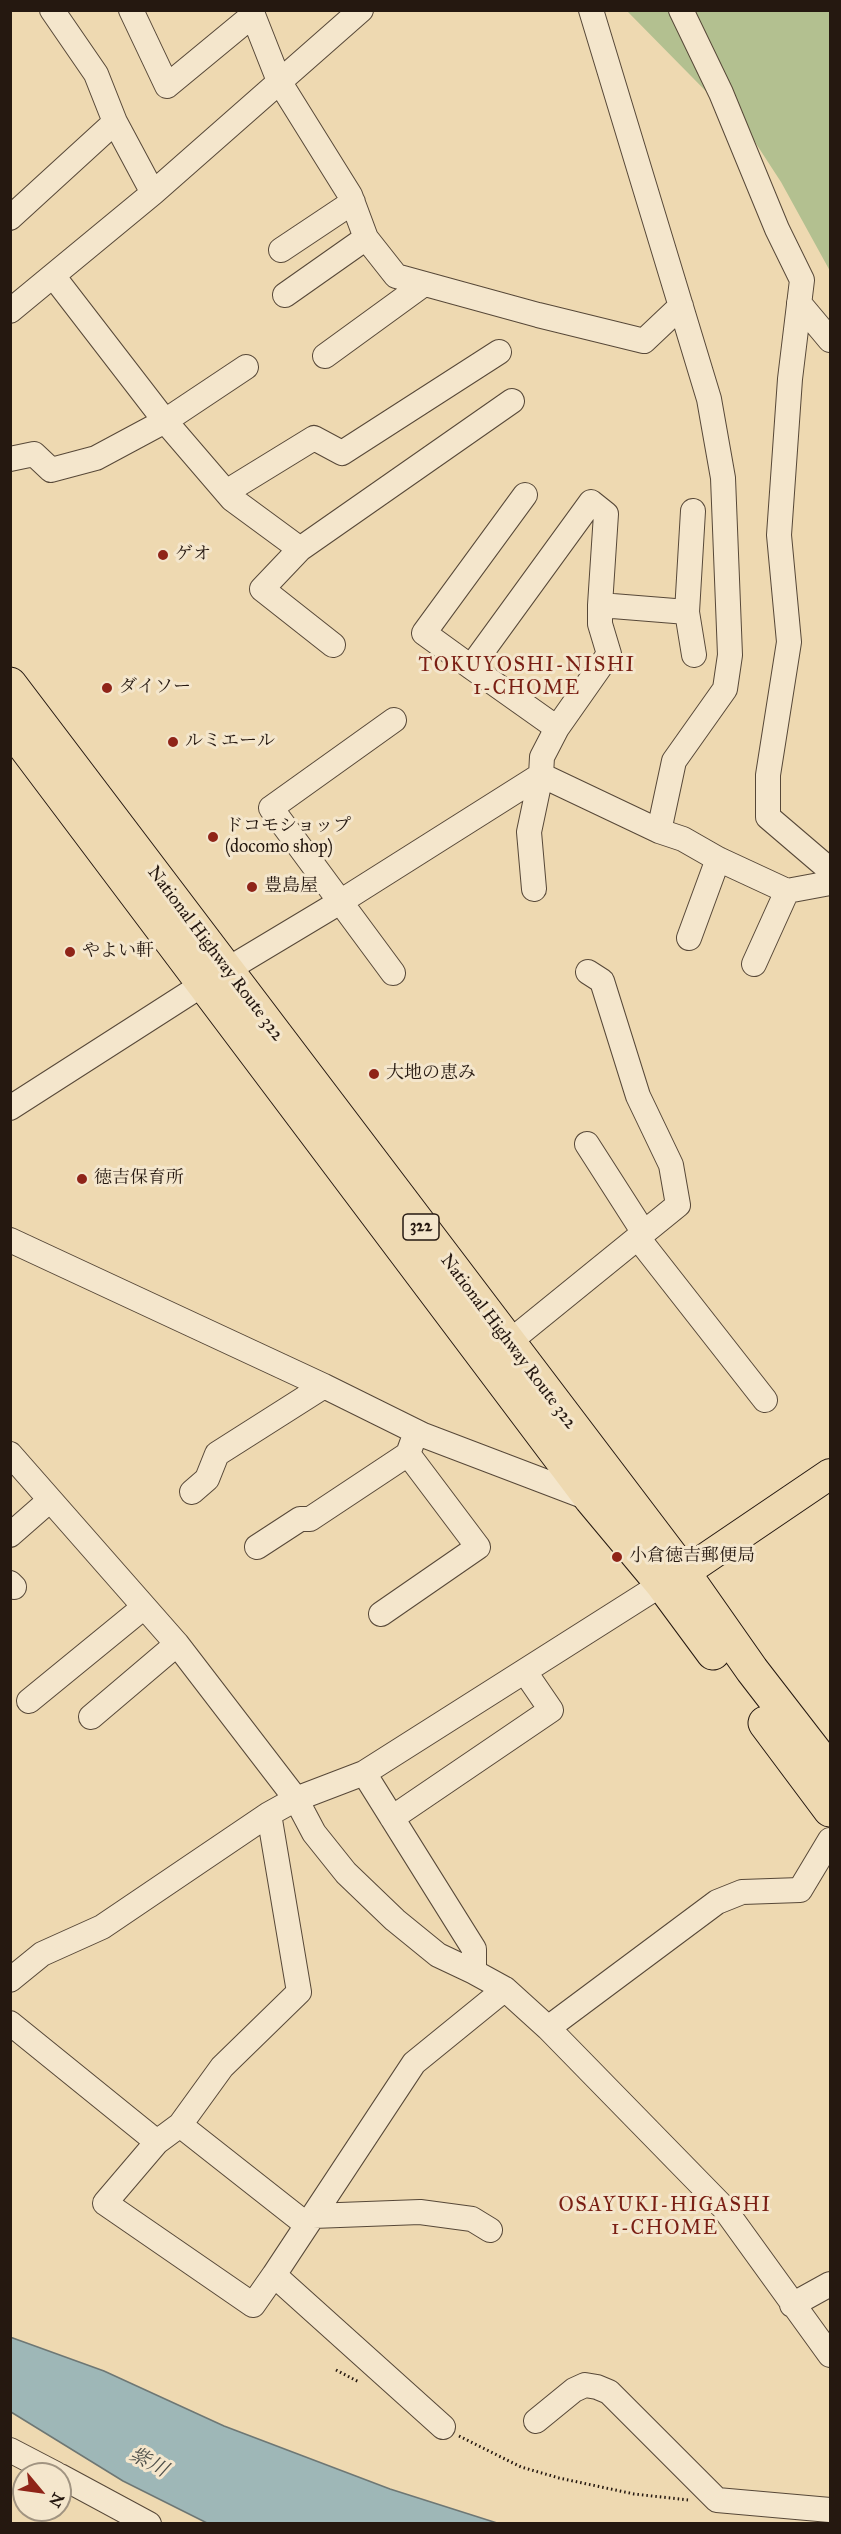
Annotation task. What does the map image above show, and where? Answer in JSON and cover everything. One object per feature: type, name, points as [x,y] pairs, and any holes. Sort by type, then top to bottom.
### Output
[{"type":"highway","name":"National Highway Route 322","points":[[10,684],[591,1499],[673,1579],[752,1670],[831,1771]]},
{"type":"highway","name":"National Highway Route 322","points":[[10,727],[217,977],[508,1343],[831,1810]]},
{"type":"main road","points":[[673,1579],[831,1474]]},
{"type":"street","points":[[52,10],[96,74],[115,122],[153,193]]},
{"type":"street","points":[[131,10],[167,86],[249,13],[279,81],[353,202],[366,238],[396,276],[644,341],[681,306]]},
{"type":"street","points":[[10,311],[153,193],[361,10]]},
{"type":"street","points":[[591,10],[708,399],[723,478],[730,655],[725,689],[674,761],[659,831]]},
{"type":"street","points":[[681,10],[721,93],[777,229],[802,280],[790,379],[779,535],[789,642],[768,775],[768,817],[831,870]]},
{"type":"street","points":[[10,218],[115,122]]},
{"type":"street","points":[[281,250],[353,202]]},
{"type":"street","points":[[285,295],[366,238]]},
{"type":"street","points":[[54,277],[165,422],[232,499],[300,549]]},
{"type":"street","points":[[325,356],[424,284]]},
{"type":"street","points":[[799,303],[831,340]]},
{"type":"street","points":[[226,492],[314,438],[342,453],[498,352]]},
{"type":"street","points":[[10,459],[34,454],[51,470],[96,458],[165,422],[246,367]]},
{"type":"street","points":[[333,645],[262,589],[300,549],[512,401]]},
{"type":"street","points":[[525,495],[424,633],[556,728]]},
{"type":"street","points":[[471,667],[591,502],[606,514],[600,624],[609,654],[556,728],[542,757],[541,775],[529,832],[534,889]]},
{"type":"street","points":[[693,511],[687,612],[694,655]]},
{"type":"street","points":[[600,605],[687,612]]},
{"type":"street","points":[[393,973],[272,808],[394,720]]},
{"type":"street","points":[[541,775],[659,831],[682,839],[718,859],[787,891],[831,883]]},
{"type":"street","points":[[10,1108],[541,775]]},
{"type":"street","points":[[689,938],[718,859]]},
{"type":"street","points":[[754,964],[787,891]]},
{"type":"street","points":[[508,1343],[678,1205],[672,1165],[638,1096],[602,981],[588,972]]},
{"type":"street","points":[[587,1144],[641,1235],[765,1400]]},
{"type":"street","points":[[12,1242],[324,1386],[412,1443],[591,1499]]},
{"type":"street","points":[[192,1492],[207,1479],[217,1454],[324,1386]]},
{"type":"street","points":[[257,1547],[300,1519],[310,1520],[412,1443]]},
{"type":"street","points":[[381,1614],[478,1547],[412,1443]]},
{"type":"street","points":[[10,1454],[177,1644],[296,1799],[314,1833],[346,1873],[395,1920],[438,1955],[505,1989],[548,2028],[723,2207],[792,2305],[831,2355]]},
{"type":"street","points":[[10,1535],[50,1500]]},
{"type":"street","points":[[10,1980],[42,1954],[102,1927],[269,1814],[296,1799],[364,1773],[673,1579]]},
{"type":"street","points":[[29,1701],[144,1607]]},
{"type":"street","points":[[91,1717],[177,1644]]},
{"type":"street","points":[[392,1818],[551,1710],[525,1672]]},
{"type":"street","points":[[364,1773],[474,1949],[474,1972]]},
{"type":"street","points":[[269,1814],[299,1992],[222,2067],[180,2125],[157,2142],[105,2203],[253,2305],[414,2063],[505,1989]]},
{"type":"street","points":[[548,2028],[717,1902],[742,1892],[800,1890],[831,1840]]},
{"type":"street","points":[[10,2023],[157,2142]]},
{"type":"street","points":[[180,2125],[310,2220],[420,2212],[472,2219],[490,2230]]},
{"type":"street","points":[[274,2275],[443,2427]]},
{"type":"street","points":[[792,2305],[831,2284]]},
{"type":"street","points":[[536,2421],[550,2411],[563,2397],[585,2385],[609,2392],[717,2500],[831,2510]]},
{"type":"street","points":[[10,2450],[33,2462]]},
{"type":"street","points":[[72,2482],[149,2523]]},
{"type":"path","points":[[336,2370],[364,2384]]},
{"type":"path","points":[[443,2427],[521,2468],[550,2476],[634,2494],[684,2500],[717,2500]]},
{"type":"green space","points":[[627,11],[830,11],[830,271],[781,182],[753,139]]},
{"type":"water","name":"紫川","points":[[10,2337],[104,2371],[224,2426],[390,2489],[497,2523],[207,2523],[123,2481],[11,2412]]},
{"type":"place","name":"ゲオ","points":[[163,555]]},
{"type":"place","name":"ダイソー","points":[[107,688]]},
{"type":"place","name":"ルミエール","points":[[173,742]]},
{"type":"place","name":"ドコモショップ (docomo shop)","points":[[213,837]]},
{"type":"place","name":"豊島屋","points":[[252,887]]},
{"type":"place","name":"やよい軒","points":[[70,952]]},
{"type":"place","name":"大地の恵み","points":[[374,1074]]},
{"type":"place","name":"徳吉保育所","points":[[82,1179]]},
{"type":"place","name":"小倉徳吉郵便局","points":[[617,1557]]},
{"type":"district","name":"TOKUYOSHI-NISHI 1-CHOME","points":[[527,678]]},
{"type":"district","name":"OSAYUKI-HIGASHI 1-CHOME","points":[[665,2218]]}]
